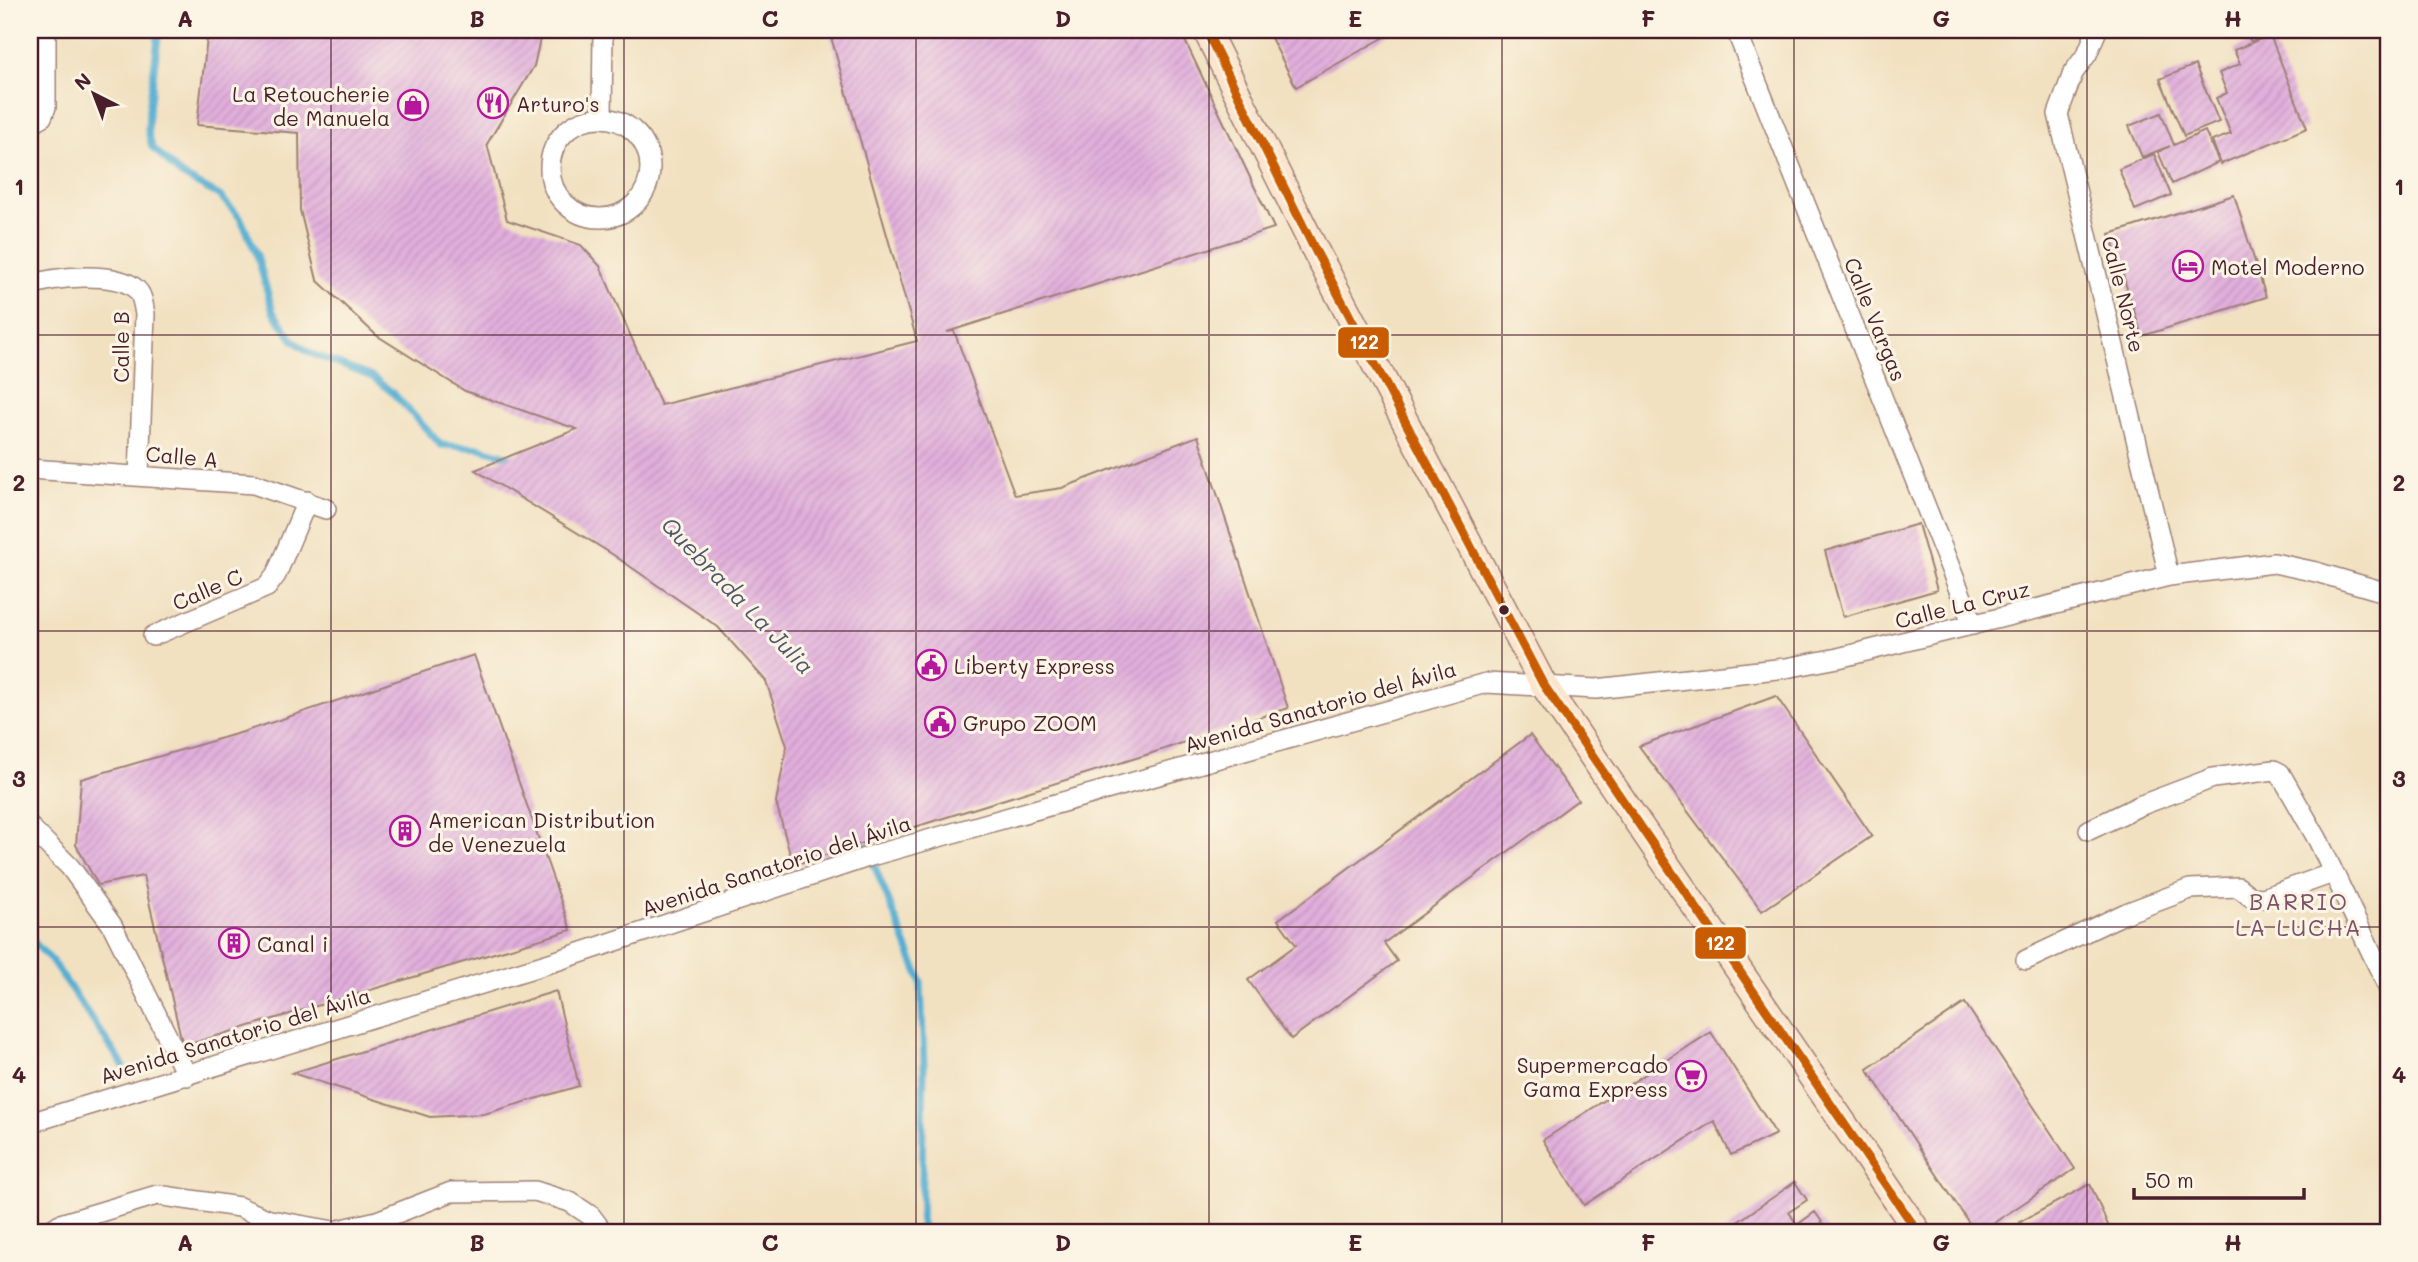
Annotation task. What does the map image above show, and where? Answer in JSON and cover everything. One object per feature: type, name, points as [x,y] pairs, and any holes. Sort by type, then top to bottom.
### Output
[{"type":"street","points":[[30,124],[42,117],[47,107],[46,30]]},
{"type":"street","points":[[602,118],[603,30]]},
{"type":"street","points":[[1206,30],[1313,246],[1543,684],[1918,1232]]},
{"type":"street","name":"Calle Vargas","points":[[1737,30],[1973,625]]},
{"type":"street","name":"Calle Norte","points":[[2097,30],[2087,54],[2073,73],[2057,114],[2169,576]]},
{"type":"street","points":[[602,118],[624,123],[637,134],[647,149],[650,167],[648,184],[639,199],[621,213],[593,218],[576,212],[556,194],[550,178],[550,160],[557,141],[569,128],[585,120],[602,118]]},
{"type":"street","name":"Calle B","points":[[30,286],[41,281],[107,277],[123,282],[141,296],[145,314],[139,475]]},
{"type":"street","name":"Calle A","points":[[30,469],[254,484],[326,509]]},
{"type":"street","name":"Calle C","points":[[153,636],[267,587],[276,575],[307,501]]},
{"type":"street","name":"Calle La Cruz","points":[[1543,684],[1597,689],[1786,668],[2169,576],[2274,563],[2388,593]]},
{"type":"street","name":"Avenida Sanatorio del Ávila","points":[[30,1123],[556,961],[871,856],[1486,683],[1543,684]]},
{"type":"street","points":[[2089,830],[2139,806],[2213,778],[2274,771],[2285,779],[2388,987]]},
{"type":"street","points":[[30,827],[70,867],[112,925],[187,1076]]},
{"type":"street","points":[[2026,960],[2126,913],[2190,889],[2238,887],[2251,897],[2263,898],[2333,873]]},
{"type":"street","points":[[48,1232],[60,1224],[157,1195],[239,1208],[271,1220],[334,1231],[377,1221],[451,1192],[535,1191],[570,1202],[591,1216],[603,1232]]},
{"type":"street","points":[[271,1220],[290,1232]]},
{"type":"street","points":[[360,1232],[377,1221]]},
{"type":"building","points":[[208,30],[542,30],[534,66],[487,144],[507,220],[581,245],[600,266],[661,405],[917,341],[829,30],[1180,30],[1274,228],[947,332],[954,331],[1015,495],[1062,488],[1198,436],[1288,708],[793,865],[776,802],[787,746],[766,681],[718,627],[612,554],[475,470],[577,429],[465,391],[376,335],[317,280],[300,210],[299,133],[197,125]]},
{"type":"building","points":[[1267,30],[1397,30],[1296,87]]},
{"type":"building","points":[[2245,30],[2274,30],[2251,42]]},
{"type":"building","points":[[2270,35],[2307,128],[2221,164],[2212,141],[2231,134],[2216,98],[2227,93],[2219,73],[2240,64],[2234,50]]},
{"type":"building","points":[[2195,65],[2219,122],[2184,136],[2160,79]]},
{"type":"building","points":[[2161,113],[2174,145],[2205,131],[2219,162],[2172,184],[2158,152],[2170,146],[2142,157],[2129,126]]},
{"type":"building","points":[[2154,154],[2171,195],[2135,210],[2119,169]]},
{"type":"building","name":"Motel Moderno","points":[[2234,195],[2266,297],[2142,336],[2110,234]]},
{"type":"building","points":[[1918,524],[1937,590],[1843,617],[1825,551]]},
{"type":"building","name":"American Distribution de Venezuela","points":[[474,655],[571,930],[183,1046],[143,876],[98,885],[76,845],[81,779],[243,732]]},
{"type":"building","points":[[1776,696],[1872,836],[1762,911],[1639,746]]},
{"type":"building","points":[[1530,735],[1578,800],[1384,943],[1397,961],[1291,1039],[1248,980],[1296,945],[1278,920]]},
{"type":"building","points":[[556,991],[579,1086],[484,1114],[430,1117],[292,1073]]},
{"type":"building","points":[[1965,1003],[2075,1169],[1980,1232],[1975,1232],[1867,1069]]},
{"type":"building","name":"Supermercado Gama Express","points":[[1711,1032],[1776,1134],[1731,1155],[1714,1121],[1584,1205],[1543,1140]]},
{"type":"building","points":[[1795,1182],[1807,1200],[1789,1212],[1797,1225],[1815,1212],[1829,1232],[1723,1232]]},
{"type":"building","points":[[2090,1184],[2111,1232],[2026,1232],[2020,1222]]},
{"type":"waterway","name":"Quebrada La Julia","points":[[159,30],[149,109],[148,131],[152,147],[181,175],[220,196],[241,219],[257,255],[273,312],[294,341],[310,353],[372,377],[392,392],[441,445],[480,448],[517,459]]},
{"type":"waterway","name":"Quebrada La Julia","points":[[862,835],[921,981],[924,1066],[921,1232]]},
{"type":"waterway","points":[[30,938],[52,961],[123,1065]]},
{"type":"transit line","name":"122","points":[[1206,30],[1313,246],[1543,684],[1918,1232]]},
{"type":"place","name":"Arturo's","points":[[493,103]]},
{"type":"place","name":"La Retoucherie de Manuela","points":[[413,105]]},
{"type":"place","name":"Motel Moderno","points":[[2188,266]]},
{"type":"place","name":"Liberty Express","points":[[931,665]]},
{"type":"place","name":"Grupo ZOOM","points":[[940,722]]},
{"type":"place","name":"American Distribution de Venezuela","points":[[405,831]]},
{"type":"place","name":"Canal i","points":[[234,943]]},
{"type":"place","name":"Supermercado Gama Express","points":[[1691,1076]]},
{"type":"district","name":"BARRIO LA LUCHA","points":[[2299,914]]}]
